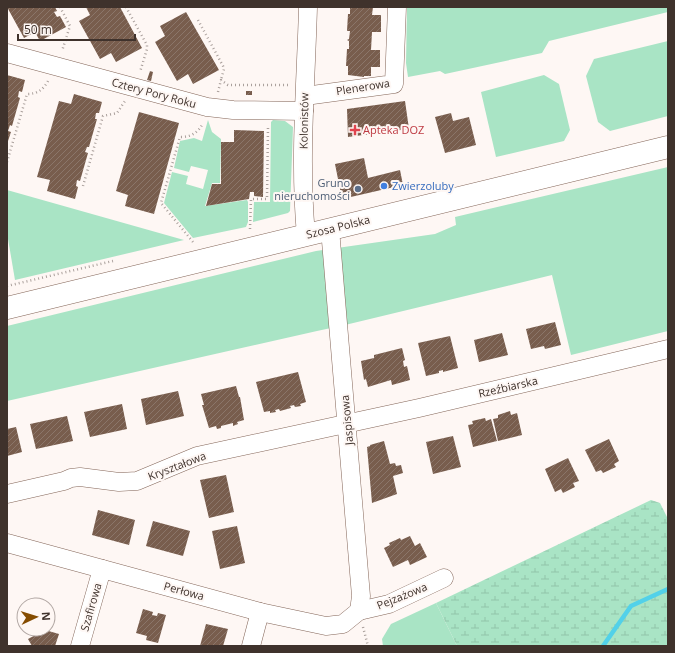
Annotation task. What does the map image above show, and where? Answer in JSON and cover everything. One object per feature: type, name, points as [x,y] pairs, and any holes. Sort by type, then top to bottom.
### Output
[{"type":"street","name":"Kolonistów","points":[[306,235],[304,209],[308,7]]},
{"type":"street","name":"Plenerowa","points":[[305,103],[394,84],[397,7]]},
{"type":"street","name":"Cztery Pory Roku","points":[[7,53],[210,107],[233,110],[268,110],[305,103]]},
{"type":"street","name":"Szosa Polska","points":[[7,308],[668,147]]},
{"type":"street","name":"Jaspisowa","points":[[330,229],[361,596],[359,611]]},
{"type":"street","name":"Rzeźbiarska","points":[[347,424],[668,349]]},
{"type":"street","name":"Kryształowa","points":[[7,494],[80,477],[119,482],[137,481],[197,456],[347,424]]},
{"type":"street","name":"Perłowa","points":[[7,543],[260,612],[326,626],[343,624],[359,611]]},
{"type":"street","name":"Szafirowa","points":[[80,646],[102,569]]},
{"type":"street","name":"Pejzażowa","points":[[359,611],[389,604],[444,578]]},
{"type":"street","points":[[251,646],[260,612]]},
{"type":"path","points":[[7,162],[27,94],[38,92],[46,86],[64,48],[70,26],[60,7]]},
{"type":"path","points":[[193,242],[161,202],[180,137],[186,137],[196,133],[203,124],[218,91],[224,69],[198,20]]},
{"type":"path","points":[[221,80],[228,85],[288,85]]},
{"type":"path","points":[[250,229],[251,199],[267,199],[268,110]]},
{"type":"green space","points":[[407,7],[668,7],[668,12],[549,41],[542,53],[445,74],[440,71],[408,77],[406,63]]},
{"type":"green space","points":[[668,41],[668,116],[610,131],[598,122],[586,76],[594,59]]},
{"type":"green space","points":[[544,75],[559,84],[570,130],[564,141],[496,157],[481,92]]},
{"type":"green space","points":[[208,120],[212,132],[221,139],[220,183],[212,183],[205,206],[247,200],[248,222],[246,227],[193,238],[164,203],[172,172],[188,176],[186,184],[203,189],[208,170],[191,166],[189,172],[174,168],[180,141],[194,138],[202,141]]},
{"type":"green space","points":[[273,120],[285,121],[293,127],[290,211],[288,213],[253,222],[254,202],[270,202],[271,122]]},
{"type":"green space","points":[[668,167],[668,331],[571,355],[552,275],[345,325],[7,401],[7,326],[316,251],[435,234],[456,225],[455,217]]},
{"type":"green space","points":[[7,190],[184,240],[15,280],[7,233]]},
{"type":"green space","points":[[651,500],[660,503],[668,519],[668,646],[457,646],[436,603]]},
{"type":"green space","points":[[436,603],[457,646],[383,646],[382,639],[391,624]]},
{"type":"building","points":[[7,7],[55,7],[57,11],[54,12],[57,17],[60,16],[66,27],[40,41],[35,32],[24,38]]},
{"type":"building","points":[[86,7],[120,7],[142,48],[116,62],[111,53],[100,59],[79,21],[90,15]]},
{"type":"building","points":[[350,7],[373,7],[372,15],[381,15],[381,32],[372,32],[371,50],[380,50],[380,67],[371,67],[371,76],[364,77],[348,75],[348,66],[346,66],[349,41],[347,40],[349,39],[350,31],[347,31]]},
{"type":"building","points":[[186,12],[219,70],[193,84],[188,74],[177,81],[155,42],[165,36],[160,26]]},
{"type":"building","points":[[150,71],[153,72],[151,81],[147,80]]},
{"type":"building","points":[[7,75],[25,80],[22,92],[19,91],[18,97],[20,98],[12,126],[10,125],[8,131],[11,132],[7,144]]},
{"type":"building","points":[[246,91],[252,91],[252,95],[246,95]]},
{"type":"building","points":[[74,94],[102,102],[99,113],[96,113],[95,119],[97,119],[89,147],[87,147],[85,152],[88,153],[80,181],[77,180],[76,186],[78,187],[75,199],[47,191],[50,180],[37,177],[59,101],[71,104]]},
{"type":"building","points":[[405,101],[409,129],[348,137],[347,109]]},
{"type":"building","points":[[139,112],[179,123],[154,214],[125,206],[128,195],[116,191]]},
{"type":"building","points":[[451,113],[453,121],[469,117],[476,145],[445,153],[435,117]]},
{"type":"building","points":[[234,130],[264,131],[263,197],[254,196],[254,192],[250,192],[249,199],[206,206],[212,184],[221,184],[221,142],[234,142]]},
{"type":"building","points":[[364,158],[368,178],[400,170],[403,185],[342,199],[335,164]]},
{"type":"building","points":[[555,322],[561,345],[545,349],[544,346],[531,349],[526,329]]},
{"type":"building","points":[[502,333],[508,355],[479,362],[474,340]]},
{"type":"building","points":[[450,336],[458,368],[443,372],[443,370],[439,371],[439,373],[426,376],[418,343]]},
{"type":"building","points":[[402,348],[405,360],[403,361],[404,367],[407,366],[410,380],[392,385],[391,380],[368,387],[366,379],[364,380],[361,361],[374,358],[374,355]]},
{"type":"building","points":[[298,372],[306,402],[300,404],[301,406],[295,407],[294,405],[290,406],[291,408],[280,411],[279,409],[275,410],[276,412],[264,412],[256,382]]},
{"type":"building","points":[[236,386],[240,397],[244,420],[237,422],[238,424],[233,426],[233,423],[221,426],[221,428],[217,429],[216,426],[209,428],[202,405],[204,405],[201,394]]},
{"type":"building","points":[[178,391],[184,416],[146,425],[141,399]]},
{"type":"building","points":[[122,404],[127,429],[90,437],[84,412]]},
{"type":"building","points":[[510,411],[511,415],[517,413],[522,435],[498,441],[493,419],[498,418],[498,415]]},
{"type":"building","points":[[67,416],[73,441],[36,449],[30,424]]},
{"type":"building","points":[[485,418],[486,421],[491,419],[497,441],[473,447],[468,425],[473,424],[472,421]]},
{"type":"building","points":[[16,427],[22,452],[7,456],[7,429]]},
{"type":"building","points":[[453,436],[461,467],[433,474],[426,442]]},
{"type":"building","points":[[609,439],[619,461],[614,464],[616,467],[603,473],[601,470],[596,472],[585,450]]},
{"type":"building","points":[[384,441],[390,464],[395,463],[396,466],[401,465],[403,473],[393,476],[397,494],[372,503],[367,447]]},
{"type":"building","points":[[568,458],[579,481],[573,483],[575,487],[563,493],[561,489],[555,492],[545,469]]},
{"type":"building","points":[[226,475],[234,512],[209,518],[200,480]]},
{"type":"building","points":[[98,510],[135,520],[129,545],[92,535]]},
{"type":"building","points":[[153,521],[190,531],[183,556],[146,546]]},
{"type":"building","points":[[237,526],[245,563],[220,569],[212,531]]},
{"type":"building","points":[[410,536],[415,546],[420,543],[427,557],[410,565],[408,560],[393,567],[384,548],[390,545],[389,543],[400,538],[401,540]]},
{"type":"building","points":[[143,609],[153,612],[152,615],[157,616],[158,613],[166,615],[158,643],[146,640],[147,636],[136,633]]},
{"type":"building","points":[[206,624],[228,629],[223,646],[200,646]]},
{"type":"building","points":[[56,633],[59,634],[55,646],[32,646],[28,639],[32,637],[56,637]]},
{"type":"waterway","points":[[603,646],[631,606],[668,589]]},
{"type":"place","name":"Apteka DOZ","points":[[355,130]]},
{"type":"place","name":"Zwierzoluby","points":[[384,186]]},
{"type":"place","name":"Gruno nieruchomości","points":[[358,189]]}]
